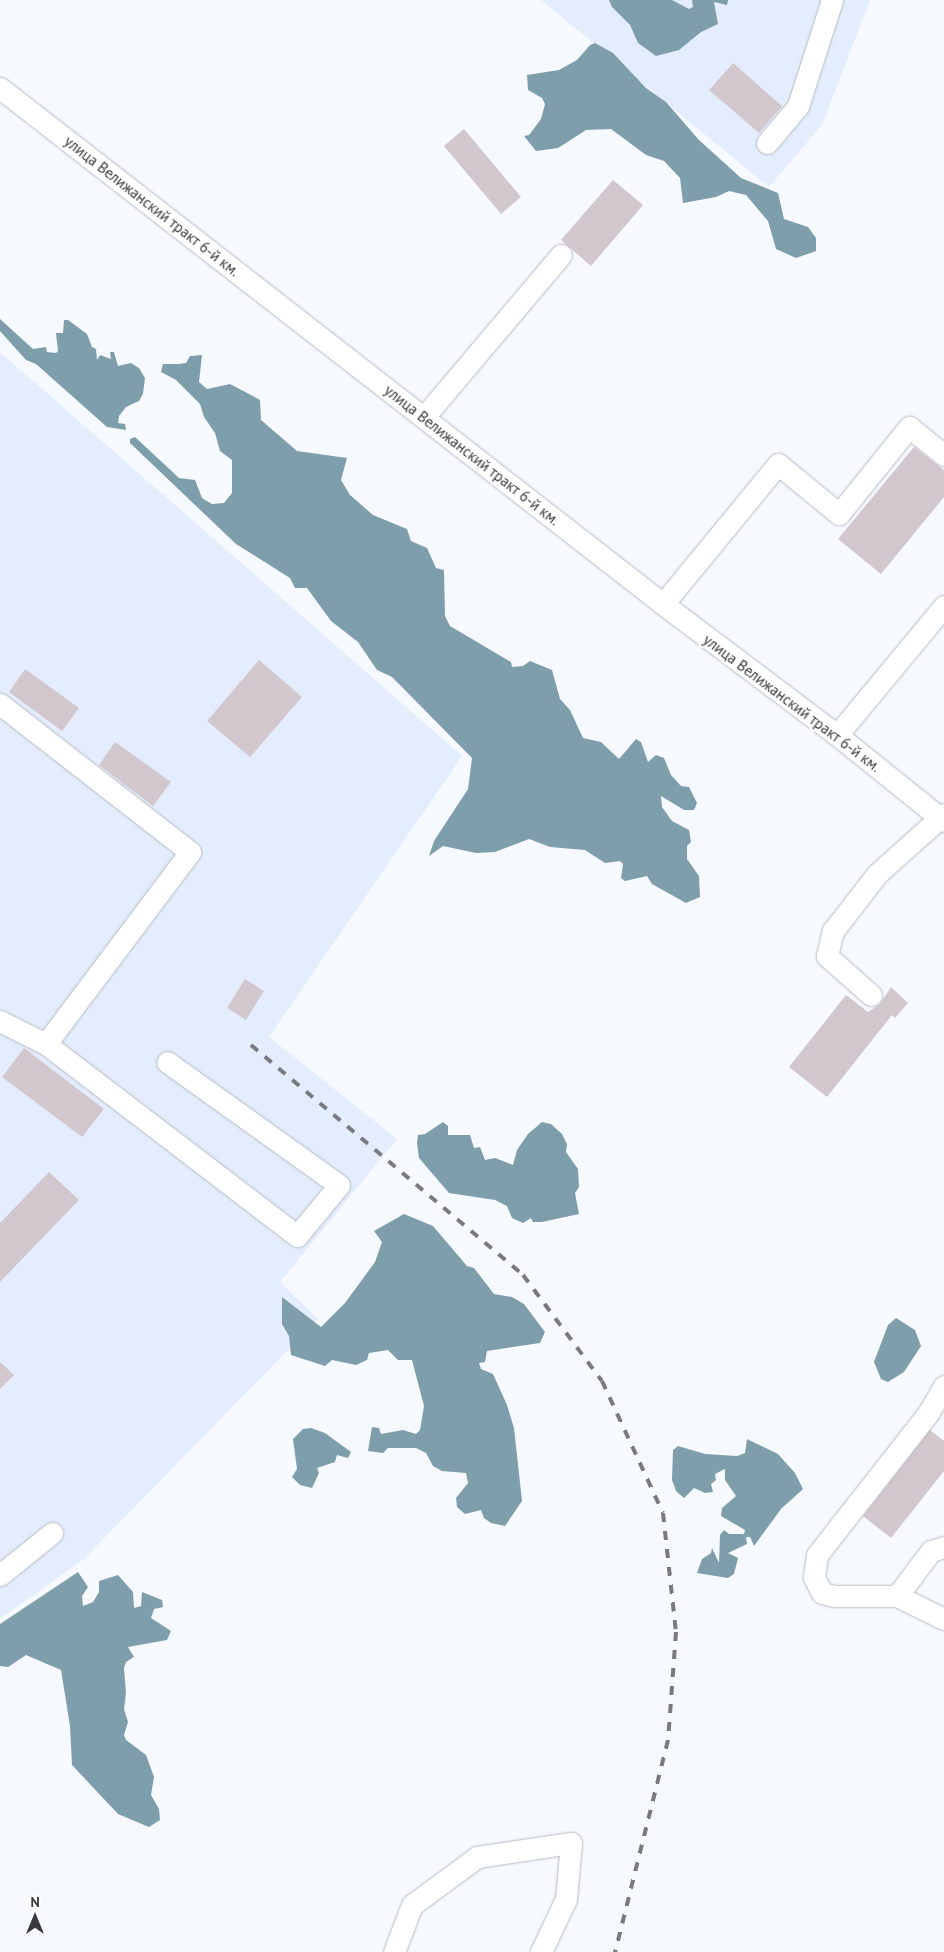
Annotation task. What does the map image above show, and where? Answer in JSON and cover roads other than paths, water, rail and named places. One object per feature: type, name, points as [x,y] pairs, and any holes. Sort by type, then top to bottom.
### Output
[{"type":"street","points":[[766,143],[798,106],[832,0]]},
{"type":"street","name":"улица Велижанский тракт 6-й км.","points":[[0,88],[663,604],[943,817]]},
{"type":"street","points":[[424,417],[561,255]]},
{"type":"street","points":[[663,604],[778,464],[839,514],[909,427],[944,455]]},
{"type":"street","points":[[837,735],[944,606]]},
{"type":"street","points":[[0,704],[190,852],[46,1044]]},
{"type":"street","points":[[871,994],[827,956],[834,931],[877,874],[943,817]]},
{"type":"street","points":[[0,1021],[46,1044],[297,1236],[339,1185],[167,1062]]},
{"type":"street","points":[[944,1386],[928,1412],[818,1555],[814,1577],[822,1592],[834,1596],[897,1596],[944,1619]]},
{"type":"street","points":[[0,1575],[52,1533]]},
{"type":"street","points":[[897,1596],[931,1551],[944,1547]]},
{"type":"street","points":[[394,1952],[412,1905],[477,1857],[571,1843],[566,1899],[541,1952]]},
{"type":"railway","points":[[251,1045],[523,1275],[602,1381],[663,1513],[676,1632],[668,1740],[615,1952]]}]
